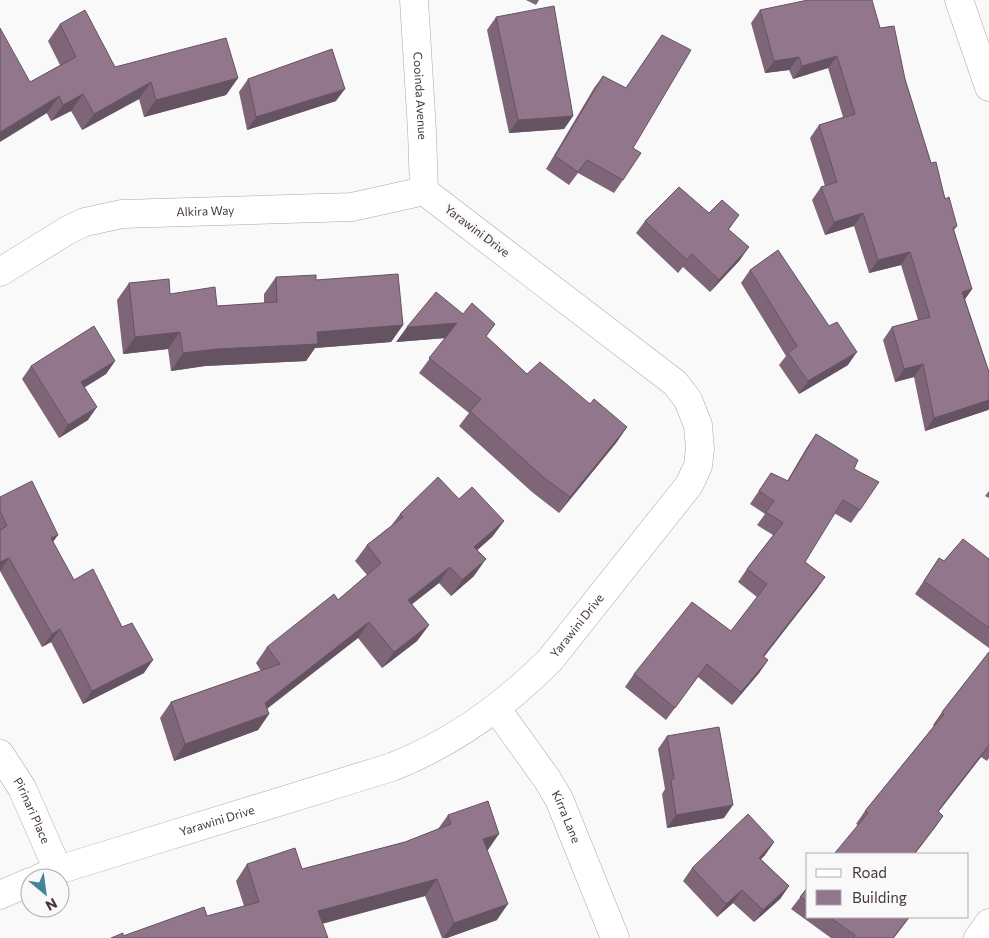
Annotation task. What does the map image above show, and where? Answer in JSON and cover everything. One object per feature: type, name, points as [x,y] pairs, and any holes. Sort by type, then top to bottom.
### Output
[{"type":"street","name":"Cooinda Avenue","points":[[414,0],[424,191]]},
{"type":"street","points":[[959,0],[989,87]]},
{"type":"street","name":"Alkira Way","points":[[0,272],[68,230],[85,222],[122,214],[352,207],[424,191]]},
{"type":"street","name":"Yarawini Drive","points":[[68,868],[392,767],[438,746],[468,729],[524,686],[550,660],[689,485],[698,466],[700,448],[698,425],[688,400],[675,383],[424,191]]},
{"type":"street","name":"Kirra Lane","points":[[496,708],[559,798],[615,938]]},
{"type":"street","name":"Pirinari Place","points":[[0,754],[22,788],[47,868]]},
{"type":"street","points":[[0,896],[20,887]]},
{"type":"street","points":[[978,938],[989,923]]},
{"type":"building","points":[[808,0],[872,0],[880,28],[894,26],[905,79],[931,163],[936,162],[945,199],[949,197],[957,226],[953,228],[972,289],[962,292],[989,372],[989,400],[934,418],[923,364],[904,369],[892,327],[930,317],[910,252],[878,260],[863,213],[834,222],[821,187],[837,182],[819,125],[855,114],[837,56],[802,66],[799,57],[774,61],[760,10]]},
{"type":"building","points":[[554,6],[573,116],[518,120],[496,17]]},
{"type":"building","points":[[85,10],[115,67],[226,38],[238,78],[156,100],[151,82],[94,114],[83,94],[63,105],[59,96],[0,132],[0,28],[30,82],[76,57],[60,24]]},
{"type":"building","points":[[662,35],[691,50],[633,148],[641,153],[623,180],[587,160],[578,172],[555,156],[603,76],[626,88]]},
{"type":"building","points":[[332,49],[345,89],[256,117],[248,79]]},
{"type":"building","points":[[679,187],[709,213],[722,200],[739,215],[728,229],[749,247],[719,280],[692,254],[687,260],[645,221]]},
{"type":"building","points":[[778,250],[829,326],[837,322],[857,352],[808,381],[788,353],[797,346],[750,270]]},
{"type":"building","points":[[398,274],[403,325],[317,332],[318,344],[217,349],[183,353],[180,332],[135,337],[129,283],[169,279],[170,294],[215,287],[217,306],[277,302],[276,277],[316,275],[316,280]]},
{"type":"building","points":[[436,292],[463,314],[472,303],[495,324],[486,336],[527,374],[540,362],[590,404],[594,399],[627,427],[570,497],[543,477],[470,411],[481,399],[429,358],[457,323],[407,327]]},
{"type":"building","points":[[94,326],[115,361],[81,382],[97,407],[68,425],[31,366]]},
{"type":"building","points":[[816,434],[858,460],[854,469],[879,482],[860,510],[843,500],[805,562],[825,577],[763,656],[768,660],[741,692],[707,664],[675,708],[634,674],[692,602],[731,631],[767,584],[747,569],[783,523],[766,512],[774,501],[759,491],[771,473],[788,481]]},
{"type":"building","points":[[438,477],[459,499],[472,487],[504,521],[474,547],[486,559],[462,580],[450,567],[408,600],[429,625],[394,652],[369,622],[265,703],[269,714],[185,744],[171,702],[280,664],[267,647],[334,594],[338,600],[381,563],[367,545],[403,517],[400,514]]},
{"type":"building","points":[[32,481],[58,535],[51,538],[74,580],[93,569],[122,627],[132,623],[153,660],[92,691],[60,629],[52,634],[9,558],[0,562],[0,530],[7,526],[0,511],[0,497]]},
{"type":"building","points":[[963,539],[989,559],[989,628],[924,581],[939,558],[944,561]]},
{"type":"building","points":[[989,652],[989,745],[938,811],[943,816],[915,853],[835,853],[868,813],[865,811],[944,714],[942,712]]},
{"type":"building","points":[[719,727],[733,805],[676,815],[671,781],[674,778],[667,736]]},
{"type":"building","points":[[488,801],[499,834],[483,839],[508,904],[454,923],[437,879],[318,911],[328,938],[111,938],[123,933],[123,936],[204,907],[207,916],[259,902],[247,864],[295,848],[302,869],[405,842],[451,824],[448,815]]},
{"type":"building","points":[[748,814],[774,842],[759,858],[789,886],[763,910],[742,890],[726,904],[692,868]]},
{"type":"building","points":[[806,890],[806,901],[800,897]]},
{"type":"building","points":[[830,918],[908,918],[893,938],[853,938],[855,935]]}]
